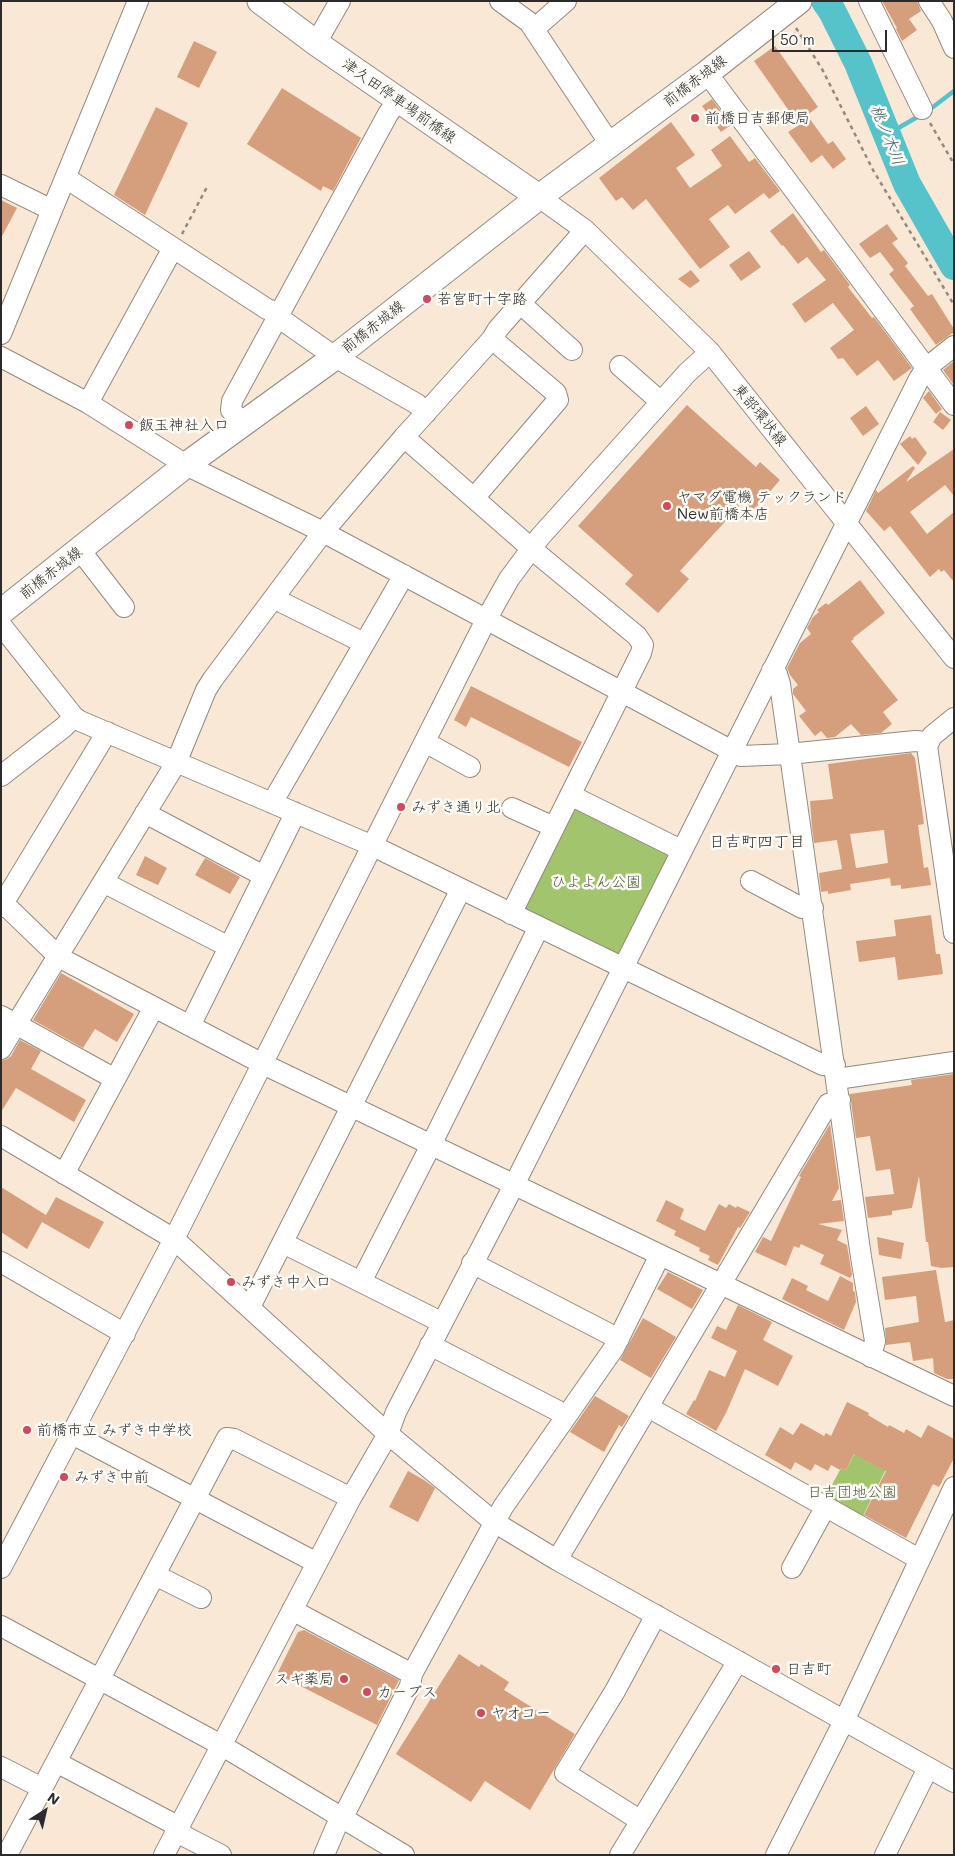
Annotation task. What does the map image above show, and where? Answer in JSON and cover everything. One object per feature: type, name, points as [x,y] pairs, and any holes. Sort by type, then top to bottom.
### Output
[{"type":"main road","name":"津久田停車場前橋線","points":[[260,1],[316,43],[539,197]]},
{"type":"main road","name":"前橋赤城線","points":[[1,612],[186,465],[335,357],[539,197],[707,73],[788,5]]},
{"type":"street","points":[[1,334],[138,1]]},
{"type":"street","points":[[316,43],[340,1]]},
{"type":"street","points":[[500,1],[521,15],[534,29],[610,144]]},
{"type":"street","points":[[534,29],[566,1]]},
{"type":"street","points":[[869,1],[922,108]]},
{"type":"street","points":[[929,1],[942,21],[954,48]]},
{"type":"street","points":[[707,73],[954,405]]},
{"type":"street","points":[[243,424],[231,410],[232,401],[391,108],[398,100]]},
{"type":"street","points":[[66,178],[267,309],[279,313],[285,322],[335,357],[417,404],[426,413]]},
{"type":"street","points":[[1,185],[52,210]]},
{"type":"street","name":"東部環状線","points":[[539,197],[585,230],[710,352],[954,658]]},
{"type":"street","points":[[1,1049],[8,1020],[58,956],[176,763],[206,690],[213,679],[323,532],[585,230]]},
{"type":"street","points":[[88,403],[173,248]]},
{"type":"street","points":[[521,304],[572,350]]},
{"type":"street","points":[[474,498],[558,400],[556,393],[492,339]]},
{"type":"street","points":[[164,1855],[350,1498],[388,1434],[396,1412],[441,1322],[514,1185],[832,549],[847,524],[926,368],[954,346]]},
{"type":"street","points":[[1,1568],[174,1239],[487,618],[509,578],[531,548],[661,402],[698,362],[710,352]]},
{"type":"street","points":[[1,357],[88,403],[186,465],[404,574],[731,752],[741,756],[789,754],[915,741],[927,742]]},
{"type":"street","points":[[620,366],[661,402]]},
{"type":"street","points":[[404,437],[531,548],[642,641],[643,649],[641,654],[511,914]]},
{"type":"street","points":[[80,550],[124,607]]},
{"type":"street","points":[[272,803],[404,574]]},
{"type":"street","points":[[275,596],[283,603],[364,643]]},
{"type":"street","points":[[1,625],[74,717],[176,763],[373,846],[836,1072],[954,1062]]},
{"type":"street","points":[[772,670],[779,678],[813,908],[861,1257],[875,1341],[871,1357]]},
{"type":"street","points":[[1,776],[64,728],[74,717]]},
{"type":"street","points":[[954,718],[927,742],[954,933]]},
{"type":"street","points":[[107,732],[2,904],[58,956],[263,1064],[954,1396]]},
{"type":"street","points":[[425,742],[470,767]]},
{"type":"street","points":[[570,795],[681,850]]},
{"type":"street","points":[[512,808],[554,827]]},
{"type":"street","points":[[190,1026],[294,812]]},
{"type":"street","points":[[145,813],[264,876]]},
{"type":"street","points":[[751,880],[802,908],[813,908]]},
{"type":"street","points":[[103,882],[229,947]]},
{"type":"street","points":[[250,1307],[284,1243],[461,889]]},
{"type":"street","points":[[361,1282],[539,927]]},
{"type":"street","points":[[64,1174],[154,1007]]},
{"type":"street","points":[[8,1020],[115,1079]]},
{"type":"street","points":[[557,1560],[828,1104],[840,1100]]},
{"type":"street","points":[[1,1136],[174,1239],[388,1434],[494,1522],[557,1560],[954,1782]]},
{"type":"street","points":[[284,1243],[441,1322]]},
{"type":"street","points":[[324,1855],[336,1827],[343,1817],[410,1686],[412,1674],[494,1522],[619,1339],[660,1255]]},
{"type":"street","points":[[1,1262],[125,1334]]},
{"type":"street","points":[[472,1263],[619,1339]]},
{"type":"street","points":[[430,1345],[566,1415]]},
{"type":"street","points":[[648,1407],[919,1559]]},
{"type":"street","points":[[72,1434],[316,1563]]},
{"type":"street","points":[[7,1855],[224,1442],[230,1437],[350,1498]]},
{"type":"street","points":[[776,1855],[844,1721],[954,1487]]},
{"type":"street","points":[[792,1568],[826,1506]]},
{"type":"street","points":[[154,1575],[201,1598]]},
{"type":"street","points":[[292,1610],[412,1674]]},
{"type":"street","points":[[641,1821],[566,1773],[615,1691],[656,1615]]},
{"type":"street","points":[[1,1626],[221,1745],[404,1855]]},
{"type":"street","points":[[620,1855],[738,1661]]},
{"type":"street","points":[[56,1762],[170,1822],[186,1837],[221,1855]]},
{"type":"street","points":[[1,1767],[42,1788]]},
{"type":"street","points":[[885,1855],[928,1768]]},
{"type":"path","points":[[788,5],[800,33],[822,69],[873,170],[954,305]]},
{"type":"path","points":[[922,108],[954,164]]},
{"type":"path","points":[[173,248],[208,184]]},
{"type":"green space","name":"ひよよん公園","points":[[578,807],[667,850],[670,857],[621,952],[615,955],[526,912],[524,906],[571,809]]},
{"type":"green space","name":"日吉団地公園","points":[[856,1451],[888,1465],[860,1522],[823,1502],[841,1468],[846,1470]]},
{"type":"building","points":[[882,1],[917,1],[921,11],[909,19],[917,30],[902,41]]},
{"type":"building","points":[[194,41],[217,52],[199,88],[177,77]]},
{"type":"building","points":[[775,46],[818,107],[807,115],[828,144],[833,141],[846,159],[833,169],[822,155],[811,163],[788,132],[799,125],[754,61]]},
{"type":"building","points":[[282,88],[361,138],[333,191],[323,186],[321,191],[247,144]]},
{"type":"building","points":[[712,99],[731,125],[721,132],[702,106]]},
{"type":"building","points":[[156,107],[188,123],[145,215],[114,195]]},
{"type":"building","points":[[671,122],[695,155],[676,168],[690,188],[722,166],[711,150],[730,136],[749,162],[755,158],[780,191],[769,199],[764,193],[735,214],[728,205],[709,219],[730,247],[700,269],[646,199],[633,210],[622,197],[616,201],[599,178]]},
{"type":"building","points":[[1,200],[17,208],[1,238]]},
{"type":"building","points":[[793,213],[821,252],[824,250],[850,285],[848,287],[872,318],[874,317],[912,368],[894,381],[878,360],[857,376],[843,358],[838,359],[830,348],[854,330],[833,303],[805,323],[792,304],[826,280],[807,257],[798,264],[770,231]]},
{"type":"building","points":[[887,224],[898,239],[892,243],[908,263],[905,266],[928,296],[932,294],[954,329],[954,332],[936,345],[910,309],[914,306],[889,274],[894,270],[880,252],[870,258],[859,244]]},
{"type":"building","points":[[749,251],[761,267],[741,281],[729,265]]},
{"type":"building","points":[[691,270],[700,281],[690,288],[678,279]]},
{"type":"building","points":[[954,361],[954,385],[943,370]]},
{"type":"building","points":[[929,391],[942,409],[936,414],[923,398]]},
{"type":"building","name":"ヤマダ電機 テックランド New前橋本店","points":[[687,405],[756,467],[760,462],[780,480],[753,511],[743,502],[680,571],[689,579],[658,613],[625,584],[633,575],[578,526]]},
{"type":"building","points":[[866,406],[879,424],[863,436],[850,418]]},
{"type":"building","points":[[940,412],[951,420],[943,430],[933,422]]},
{"type":"building","points":[[910,436],[912,439],[915,437],[927,453],[918,465],[900,444]]},
{"type":"building","points":[[954,449],[954,496],[945,485],[910,512],[927,534],[954,512],[954,582],[944,570],[941,572],[939,569],[930,577],[890,526],[884,531],[866,511],[876,490],[878,493],[913,466],[915,468],[906,482]]},
{"type":"building","points":[[860,580],[885,613],[851,641],[898,700],[883,712],[892,724],[881,733],[861,735],[851,724],[835,737],[827,738],[821,731],[815,736],[799,716],[806,711],[793,694],[793,689],[798,685],[787,668],[800,643],[811,634],[807,628],[813,617],[819,612],[817,610],[826,603],[828,605]]},
{"type":"building","points":[[471,686],[582,742],[569,767],[471,717],[466,727],[454,720]]},
{"type":"building","points":[[911,753],[915,758],[924,824],[918,825],[924,868],[928,867],[931,885],[901,889],[901,885],[891,886],[890,878],[850,884],[851,890],[828,894],[828,891],[821,892],[819,873],[842,869],[837,840],[814,843],[812,828],[810,801],[833,799],[828,764]],"holes":[[[884,830],[888,863],[856,868],[850,834]]]},
{"type":"building","points":[[145,856],[167,868],[158,885],[136,875]]},
{"type":"building","points":[[205,858],[240,877],[230,894],[195,875]]},
{"type":"building","points":[[931,915],[936,954],[940,954],[943,974],[898,980],[895,957],[859,962],[856,941],[896,936],[894,920]]},
{"type":"building","points":[[61,973],[134,1014],[117,1042],[95,1029],[83,1048],[33,1020]]},
{"type":"building","points":[[20,1040],[41,1051],[31,1069],[86,1100],[74,1122],[16,1088],[1,1112],[1,1061],[11,1056]]},
{"type":"building","points":[[954,1074],[954,1267],[941,1268],[931,1266],[928,1242],[926,1242],[919,1176],[912,1208],[892,1211],[892,1215],[868,1218],[865,1197],[894,1194],[890,1169],[876,1171],[870,1136],[856,1138],[850,1094],[912,1085],[911,1080]]},
{"type":"building","points":[[830,1124],[839,1188],[832,1201],[841,1200],[844,1221],[818,1224],[842,1230],[837,1240],[847,1245],[852,1275],[850,1278],[820,1264],[824,1255],[801,1244],[799,1248],[794,1246],[786,1266],[755,1252],[763,1237],[771,1241],[801,1177],[799,1176]]},
{"type":"building","points":[[1,1187],[46,1215],[56,1197],[104,1222],[89,1249],[42,1222],[27,1249],[1,1232]]},
{"type":"building","points":[[666,1200],[684,1209],[680,1219],[705,1231],[719,1204],[726,1208],[729,1204],[736,1208],[737,1206],[750,1212],[740,1228],[738,1227],[718,1265],[708,1260],[710,1256],[699,1251],[700,1248],[674,1235],[676,1231],[656,1221]]},
{"type":"building","points":[[877,1237],[904,1243],[901,1259],[879,1255]]},
{"type":"building","points":[[936,1270],[945,1322],[954,1320],[954,1379],[947,1379],[934,1373],[933,1358],[913,1361],[910,1342],[886,1345],[885,1328],[919,1322],[916,1296],[885,1300],[882,1277]]},
{"type":"building","points":[[668,1272],[703,1290],[692,1309],[657,1289]]},
{"type":"building","points":[[840,1276],[853,1283],[856,1302],[844,1330],[782,1299],[792,1278],[808,1286],[806,1290],[828,1301]]},
{"type":"building","points":[[738,1305],[772,1322],[763,1340],[793,1356],[778,1386],[745,1369],[716,1431],[686,1414],[695,1401],[709,1370],[725,1377],[737,1351],[711,1338],[717,1326],[726,1330]]},
{"type":"building","points":[[643,1318],[676,1337],[651,1378],[620,1360]]},
{"type":"building","points":[[595,1396],[629,1416],[622,1427],[619,1425],[604,1452],[570,1432]]},
{"type":"building","points":[[847,1402],[869,1413],[868,1415],[888,1427],[889,1425],[904,1433],[906,1429],[921,1438],[928,1425],[954,1439],[954,1458],[939,1487],[933,1484],[906,1538],[864,1515],[886,1471],[854,1454],[846,1470],[841,1468],[840,1470],[831,1465],[828,1471],[815,1464],[811,1471],[795,1462],[791,1470],[765,1455],[780,1427],[793,1435],[801,1423],[824,1436],[826,1433],[831,1436]]},
{"type":"building","points":[[408,1471],[435,1488],[418,1522],[389,1507]]},
{"type":"building","name":"スギ薬局","points":[[304,1630],[399,1680],[377,1725],[277,1674],[298,1632]]},
{"type":"building","name":"ヤオコー","points":[[459,1654],[479,1667],[481,1664],[509,1682],[504,1690],[575,1734],[530,1810],[485,1781],[471,1802],[396,1754]]},
{"type":"waterway","name":"桃ノ木川","points":[[825,1],[858,63],[907,184],[954,266]]},
{"type":"waterway","points":[[933,107],[954,91]]},
{"type":"waterway","points":[[888,134],[919,116]]},
{"type":"place","name":"前橋日吉郵便局","points":[[695,118]]},
{"type":"place","name":"若宮町十字路","points":[[427,299]]},
{"type":"place","name":"飯玉神社入口","points":[[129,425]]},
{"type":"place","name":"ヤマダ電機 テックランド New前橋本店","points":[[667,506]]},
{"type":"place","name":"みずき通り北","points":[[401,807]]},
{"type":"place","name":"みずき中入口","points":[[231,1282]]},
{"type":"place","name":"前橋市立 みずき中学校","points":[[27,1430]]},
{"type":"place","name":"みずき中前","points":[[64,1477]]},
{"type":"place","name":"日吉町","points":[[776,1669]]},
{"type":"place","name":"スギ薬局","points":[[344,1679]]},
{"type":"place","name":"カーブス","points":[[367,1692]]},
{"type":"place","name":"ヤオコー","points":[[481,1713]]},
{"type":"district","name":"日吉町四丁目","points":[[757,842]]}]
